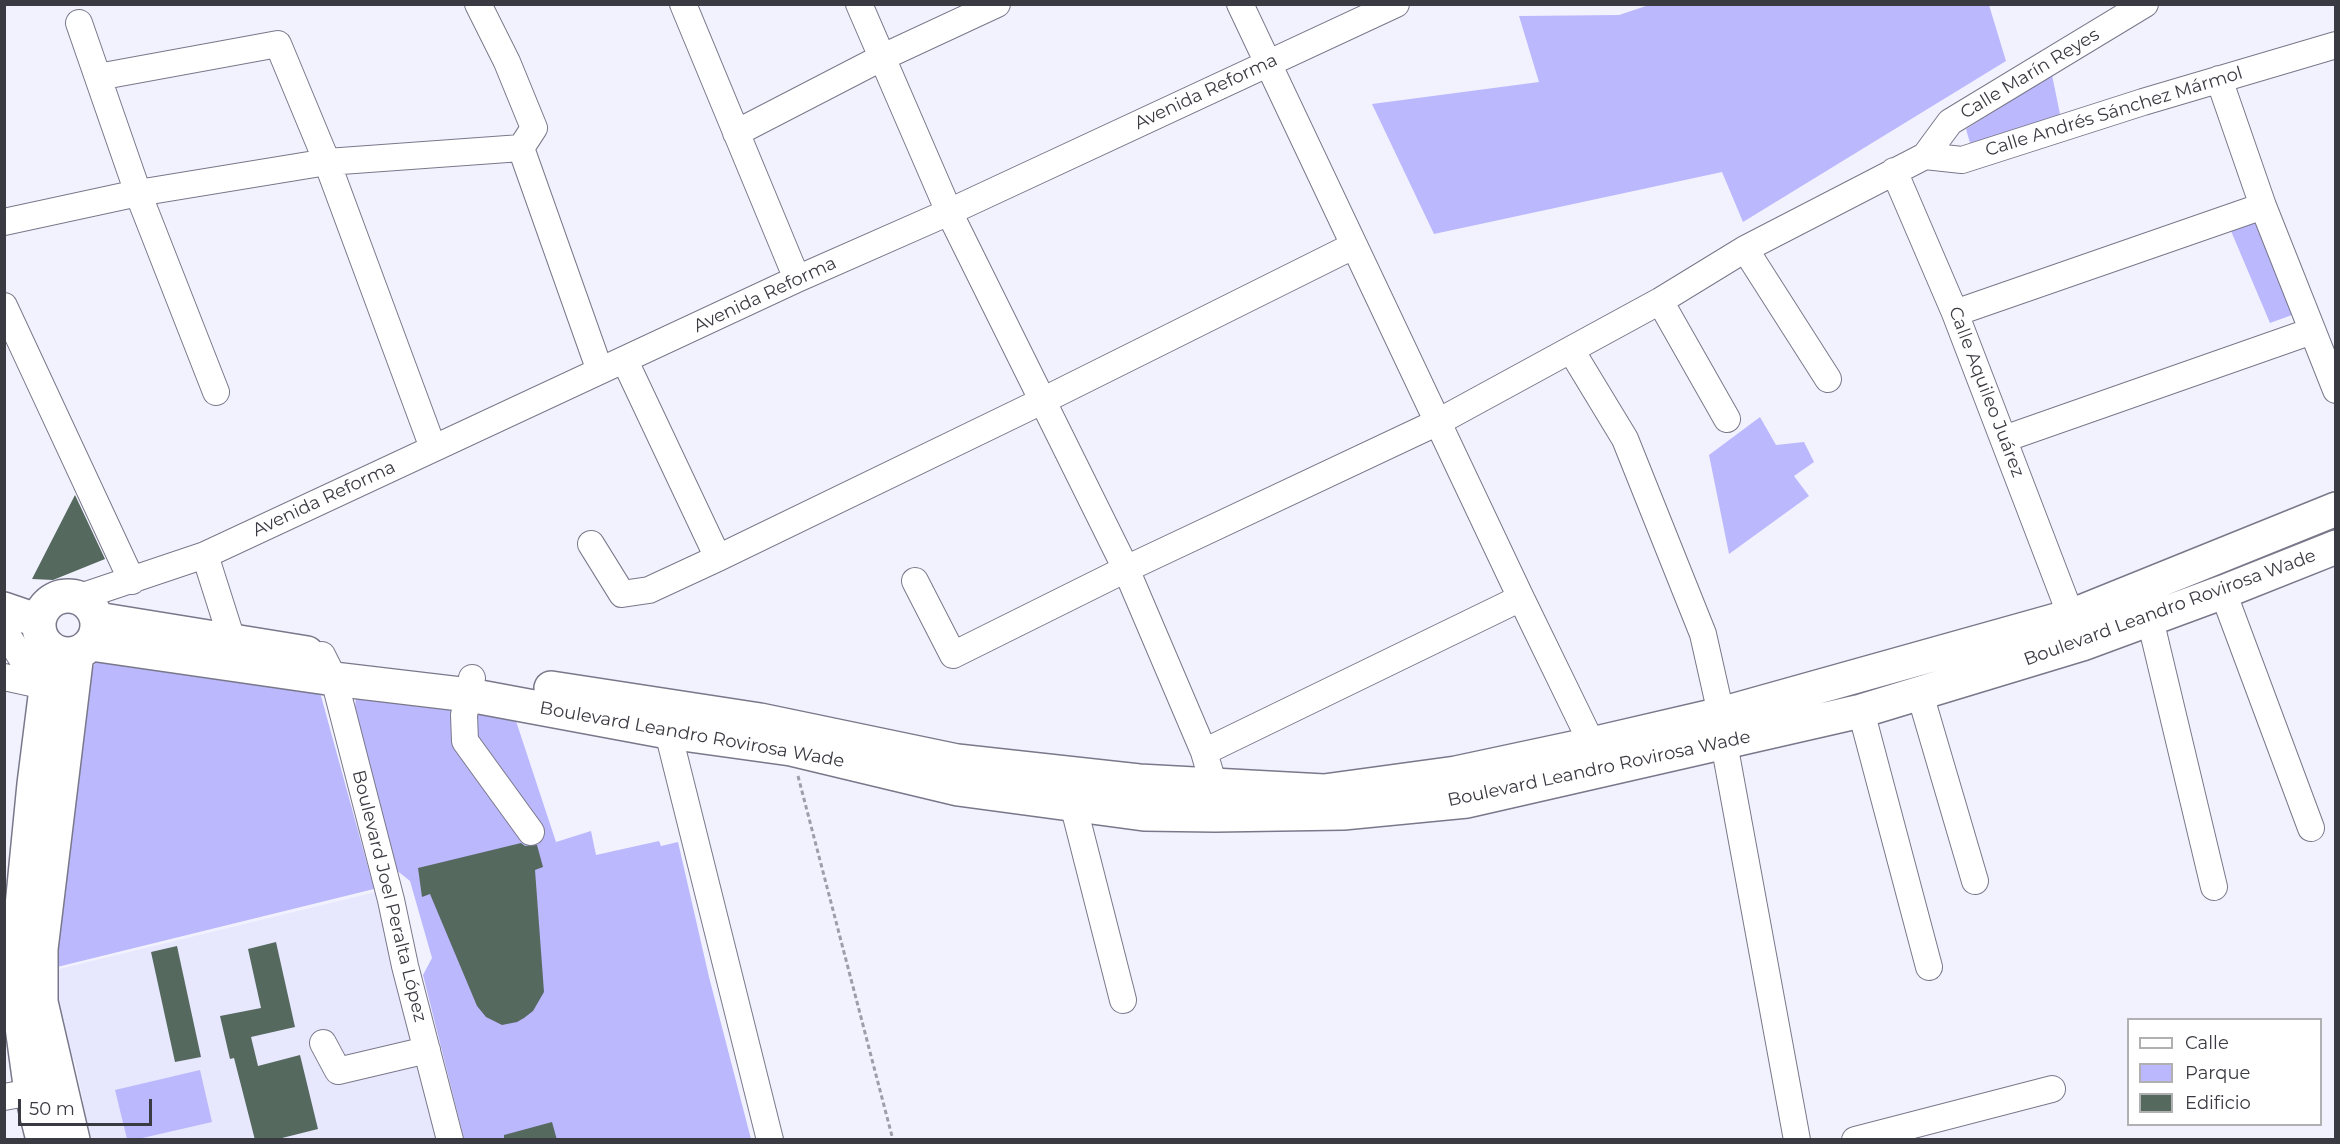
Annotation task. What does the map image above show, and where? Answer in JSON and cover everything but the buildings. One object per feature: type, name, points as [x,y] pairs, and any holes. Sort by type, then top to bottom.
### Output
[{"type":"main road","name":"Boulevard Leandro Rovirosa Wade","points":[[1722,728],[1861,711],[1920,694],[2076,630],[2336,509]]},
{"type":"main road","name":"Boulevard Leandro Rovirosa Wade","points":[[72,631],[470,687],[668,732],[957,775],[1139,781],[1214,801],[1342,813],[1467,801],[1595,757],[1722,728],[2076,630],[2150,619],[2336,547]]},
{"type":"main road","points":[[4,609],[72,631]]},
{"type":"main road","name":"Boulevard Leandro Rovirosa Wade","points":[[72,631],[232,640],[328,667]]},
{"type":"main road","points":[[43,1140],[32,1092],[19,1005],[18,947],[40,689],[72,631]]},
{"type":"main road","points":[[72,631],[41,949],[41,1002],[32,1092],[73,1140]]},
{"type":"main road","name":"Boulevard Leandro Rovirosa Wade","points":[[470,687],[504,681],[760,720],[957,775],[1073,804],[1144,814],[1214,801]]},
{"type":"street","points":[[478,4],[507,62],[534,128],[521,148]]},
{"type":"street","points":[[684,4],[798,279]]},
{"type":"street","points":[[859,4],[949,212],[1126,569],[1204,752],[1214,801]]},
{"type":"street","points":[[736,133],[883,57],[997,4]]},
{"type":"street","points":[[1240,4],[1595,757]]},
{"type":"street","name":"Avenida Reforma","points":[[72,631],[132,581],[205,555],[1396,4]]},
{"type":"street","name":"Calle Marín Reyes","points":[[1925,156],[1950,122],[2145,4]]},
{"type":"street","points":[[79,23],[138,193],[216,392]]},
{"type":"street","points":[[98,77],[278,44],[327,162],[433,448]]},
{"type":"street","name":"Calle Andrés Sánchez Mármol","points":[[1925,156],[1962,160],[2219,79],[2336,45]]},
{"type":"street","points":[[2219,79],[2263,206],[2336,390]]},
{"type":"street","points":[[4,222],[138,193],[327,162],[521,148]]},
{"type":"street","points":[[521,148],[600,371]]},
{"type":"street","points":[[915,581],[953,655],[1126,569],[1438,422],[1660,301],[1745,249],[1925,156]]},
{"type":"street","name":"Calle Aquileo Juárez","points":[[1894,171],[1955,313],[2076,630]]},
{"type":"street","points":[[1955,313],[2263,206]]},
{"type":"street","points":[[591,544],[622,594],[649,590],[1042,400],[1353,246]]},
{"type":"street","points":[[1745,249],[1828,379]]},
{"type":"street","points":[[1660,301],[1727,419]]},
{"type":"street","points":[[4,306],[132,581]]},
{"type":"street","points":[[2004,439],[2312,331]]},
{"type":"street","points":[[1571,350],[1629,450],[1703,634],[1797,1140]]},
{"type":"street","points":[[626,361],[718,558]]},
{"type":"street","points":[[205,555],[232,640]]},
{"type":"street","points":[[2223,592],[2311,828]]},
{"type":"street","points":[[1204,752],[1521,598]]},
{"type":"street","points":[[2150,619],[2214,887]]},
{"type":"street","points":[[4,630],[40,689]]},
{"type":"street","name":"Boulevard Joel Peralta López","points":[[328,667],[391,900],[405,966],[450,1140]]},
{"type":"street","points":[[4,677],[40,689]]},
{"type":"street","points":[[470,687],[464,716],[465,741],[531,832]]},
{"type":"street","points":[[1920,694],[1975,881]]},
{"type":"street","points":[[1861,711],[1929,967]]},
{"type":"street","points":[[668,732],[770,1140]]},
{"type":"street","points":[[1073,804],[1123,1000]]},
{"type":"street","points":[[323,1042],[338,1071],[427,1050]]},
{"type":"street","points":[[1855,1140],[2052,1089]]},
{"type":"path","points":[[791,749],[893,1140]]},
{"type":"shaded area","points":[[376,892],[436,1139],[87,1139],[81,1113],[83,1100],[75,1061],[66,1050],[54,992],[55,970]]},
{"type":"green space","points":[[1652,4],[1989,5],[2006,61],[1743,222],[1722,172],[1434,234],[1372,104],[1539,82],[1519,16],[1619,15]]},
{"type":"green space","points":[[2052,75],[2061,119],[1970,143],[1966,129]]},
{"type":"green space","points":[[2253,216],[2292,315],[2270,323],[2228,224]]},
{"type":"green space","points":[[1760,417],[1776,445],[1804,442],[1814,462],[1794,476],[1809,496],[1729,554],[1709,455]]},
{"type":"green space","points":[[103,653],[318,685],[374,889],[53,968],[88,681],[94,665]]},
{"type":"green space","points":[[356,697],[514,715],[556,842],[591,831],[596,855],[659,841],[661,846],[678,842],[709,977],[751,1139],[464,1139],[423,975],[432,958],[410,881],[395,869],[358,721],[355,707]]},
{"type":"green space","points":[[200,1070],[212,1122],[138,1139],[127,1139],[115,1090]]}]
